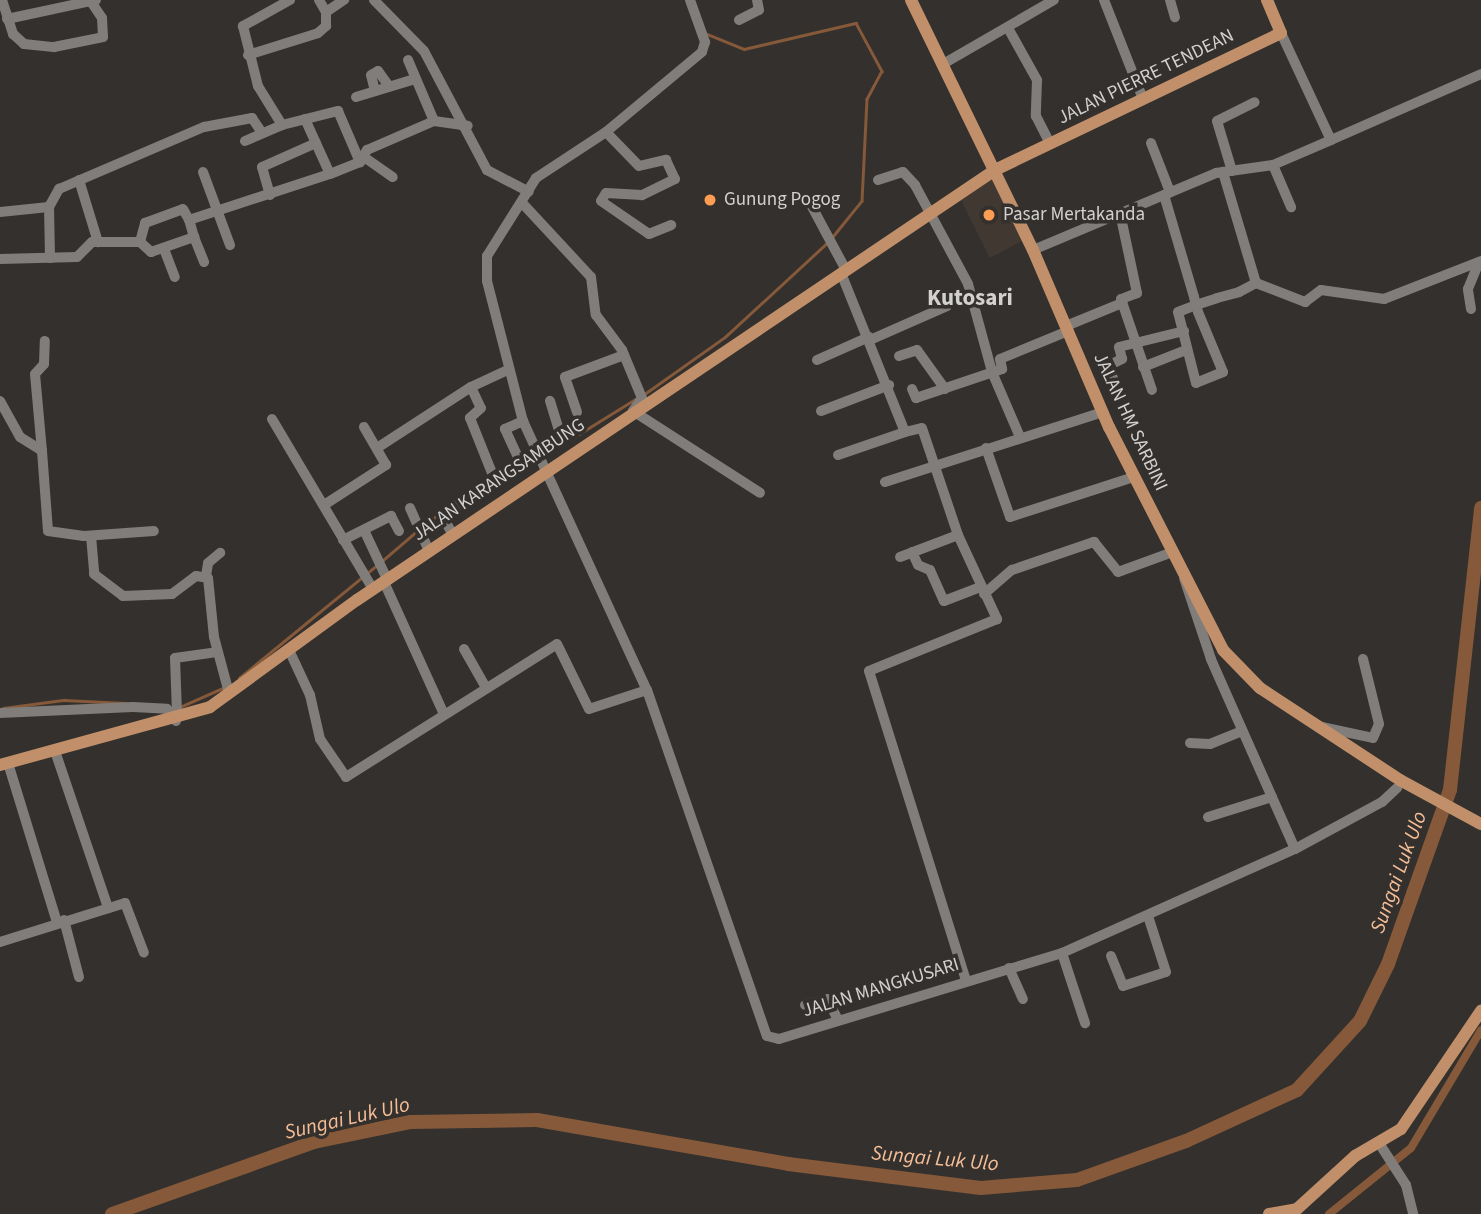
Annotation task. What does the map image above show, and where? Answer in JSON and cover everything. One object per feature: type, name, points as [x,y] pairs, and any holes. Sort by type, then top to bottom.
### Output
[{"type":"main road","name":"JALAN HM SARBINI","points":[[911,0],[1033,250],[1133,477],[1170,553],[1234,664],[1402,786],[1481,824]]},
{"type":"main road","points":[[1270,1],[1281,33]]},
{"type":"main road","name":"JALAN PIERRE TENDEAN","points":[[995,170],[1281,33]]},
{"type":"main road","name":"JALAN KARANGSAMBUNG","points":[[4,764],[55,751],[177,712],[228,688],[289,650],[376,577],[429,551],[995,170]]},
{"type":"main road","points":[[1269,1214],[1283,1213],[1307,1202],[1355,1156],[1379,1143],[1410,1120],[1481,1011]]},
{"type":"street","points":[[282,125],[271,114],[248,55],[248,20],[290,0]]},
{"type":"street","points":[[248,55],[318,33],[326,26],[326,12],[319,0]]},
{"type":"street","points":[[326,12],[344,0]]},
{"type":"street","points":[[374,0],[424,51],[468,126],[489,172],[529,192],[541,173],[606,132],[702,52],[705,42],[690,0]]},
{"type":"street","points":[[739,20],[759,10],[757,0]]},
{"type":"street","points":[[943,64],[1054,0]]},
{"type":"street","points":[[1104,0],[1143,99]]},
{"type":"street","points":[[1170,0],[1175,17]]},
{"type":"street","points":[[93,1],[102,18],[103,37],[54,47],[24,44],[3,10],[93,1]]},
{"type":"street","points":[[1007,28],[1037,80],[1036,116],[1050,144]]},
{"type":"street","points":[[1281,33],[1331,140]]},
{"type":"street","points":[[408,60],[438,122]]},
{"type":"street","points":[[375,91],[371,75],[377,71],[389,86]]},
{"type":"street","points":[[1033,250],[1227,171],[1273,165],[1481,74]]},
{"type":"street","points":[[356,97],[415,79]]},
{"type":"street","points":[[1255,102],[1217,121],[1256,283]]},
{"type":"street","points":[[245,141],[282,125],[338,111],[362,160],[393,177]]},
{"type":"street","points":[[189,220],[330,174],[362,160],[367,150],[460,113]]},
{"type":"street","points":[[50,258],[48,207],[55,192],[204,127],[254,118],[262,133]]},
{"type":"street","points":[[305,119],[330,174]]},
{"type":"street","points":[[438,122],[468,126]]},
{"type":"street","points":[[606,132],[639,166],[666,160],[675,179],[642,195],[606,193],[601,201],[649,234],[671,225]]},
{"type":"street","points":[[270,195],[262,167],[316,143]]},
{"type":"street","points":[[1151,143],[1196,305],[1222,374],[1196,383],[1178,312],[1196,305],[1256,283],[1305,302],[1324,290],[1384,299],[1480,262]]},
{"type":"street","points":[[1273,165],[1291,207]]},
{"type":"street","points":[[203,173],[219,209],[230,245]]},
{"type":"street","points":[[878,180],[910,175],[928,216],[968,285],[992,372],[1020,437]]},
{"type":"street","points":[[79,180],[98,242]]},
{"type":"street","name":"JALAN MANGKUSARI","points":[[529,192],[524,205],[487,256],[506,371],[523,421],[549,470],[647,690],[764,1032],[779,1039],[837,1018],[1062,953],[1149,919],[1295,849],[1382,802],[1402,786]]},
{"type":"street","points":[[798,196],[810,203],[844,272],[905,432]]},
{"type":"street","points":[[524,205],[591,277],[596,315],[624,355],[641,395],[631,406],[633,412],[760,493]]},
{"type":"street","points":[[0,212],[48,207]]},
{"type":"street","points":[[140,242],[145,223],[183,209],[204,262]]},
{"type":"street","points":[[912,389],[916,398],[1002,369],[1000,359],[1122,303],[1137,293],[1120,214]]},
{"type":"street","points":[[0,259],[81,256],[86,244],[98,242],[140,242],[151,252],[194,237]]},
{"type":"street","points":[[164,248],[175,277]]},
{"type":"street","points":[[1471,309],[1468,289],[1480,262]]},
{"type":"street","points":[[1122,303],[1133,345],[1152,390]]},
{"type":"street","points":[[817,359],[947,306]]},
{"type":"street","points":[[1115,383],[1108,366],[1122,359],[1119,347],[1184,331]]},
{"type":"street","points":[[45,341],[44,364],[35,374],[47,530],[91,536],[154,531]]},
{"type":"street","points":[[899,356],[917,350],[945,390]]},
{"type":"street","points":[[1143,368],[1186,350]]},
{"type":"street","points":[[578,412],[565,377],[624,355]]},
{"type":"street","points":[[377,448],[471,387],[506,371]]},
{"type":"street","points":[[821,411],[889,385]]},
{"type":"street","points":[[471,387],[481,408],[470,418],[494,478]]},
{"type":"street","points":[[0,401],[20,437],[42,451]]},
{"type":"street","points":[[541,453],[562,440],[550,401]]},
{"type":"street","points":[[886,482],[1103,411]]},
{"type":"street","points":[[272,418],[343,540],[376,577]]},
{"type":"street","points":[[453,535],[442,516],[460,496],[522,466],[505,429],[523,421]]},
{"type":"street","points":[[324,505],[385,467],[364,427]]},
{"type":"street","points":[[838,455],[921,427],[936,464],[958,535],[996,620],[869,671],[966,981]]},
{"type":"street","points":[[986,449],[1010,517],[1133,477]]},
{"type":"street","points":[[410,508],[420,538],[429,551]]},
{"type":"street","points":[[343,540],[392,516],[399,531]]},
{"type":"street","points":[[364,530],[376,577],[444,714]]},
{"type":"street","points":[[900,557],[958,535]]},
{"type":"street","points":[[91,536],[94,574],[123,596],[172,594],[206,576]]},
{"type":"street","points":[[912,552],[918,565],[930,570],[944,601],[982,590],[1012,570],[1094,542],[1118,572],[1170,553]]},
{"type":"street","points":[[220,553],[208,563],[206,576],[217,652],[228,688]]},
{"type":"street","points":[[1184,578],[1243,731],[1295,849]]},
{"type":"street","points":[[289,650],[310,695],[320,739],[346,777],[485,686],[557,645],[589,709],[647,690]]},
{"type":"street","points":[[464,649],[485,686]]},
{"type":"street","points":[[0,713],[133,707],[177,712],[176,656],[217,652]]},
{"type":"street","points":[[1317,726],[1373,738],[1379,724],[1363,659]]},
{"type":"street","points":[[1190,743],[1210,744],[1243,731]]},
{"type":"street","points":[[55,751],[108,908]]},
{"type":"street","points":[[4,764],[79,977]]},
{"type":"street","points":[[1208,817],[1272,797]]},
{"type":"street","points":[[0,942],[60,921],[128,905],[144,953]]},
{"type":"street","points":[[1111,956],[1123,986],[1166,972],[1149,919]]},
{"type":"street","points":[[1062,953],[1085,1023]]},
{"type":"street","points":[[1009,968],[1023,999]]},
{"type":"street","points":[[805,1005],[827,999],[837,1018]]},
{"type":"street","points":[[1379,1143],[1400,1175],[1413,1214]]},
{"type":"shaded area","name":"Pasar Mertakanda","points":[[995,170],[1028,238],[990,258],[959,196]]},
{"type":"waterway","points":[[707,34],[744,49],[856,23],[882,71],[867,99],[862,201],[833,237]]},
{"type":"waterway","points":[[643,395],[725,337],[828,242]]},
{"type":"waterway","points":[[566,442],[637,398]]},
{"type":"waterway","points":[[496,474],[509,469]]},
{"type":"waterway","points":[[452,503],[490,477]]},
{"type":"waterway","name":"Sungai Luk Ulo","points":[[112,1214],[314,1142],[411,1122],[537,1120],[788,1164],[981,1188],[1077,1180],[1186,1141],[1297,1090],[1360,1021],[1388,964],[1450,790],[1481,508]]},
{"type":"waterway","points":[[422,527],[439,514]]},
{"type":"waterway","points":[[382,561],[417,531]]},
{"type":"waterway","points":[[239,678],[377,565]]},
{"type":"waterway","points":[[180,707],[225,687]]},
{"type":"waterway","points":[[3,708],[64,700],[125,703]]},
{"type":"waterway","points":[[1329,1214],[1411,1148],[1481,1030]]},
{"type":"place","name":"Gunung Pogog","points":[[710,200]]},
{"type":"place","name":"Pasar Mertakanda","points":[[989,215]]},
{"type":"district","name":"Kutosari","points":[[970,298]]}]
